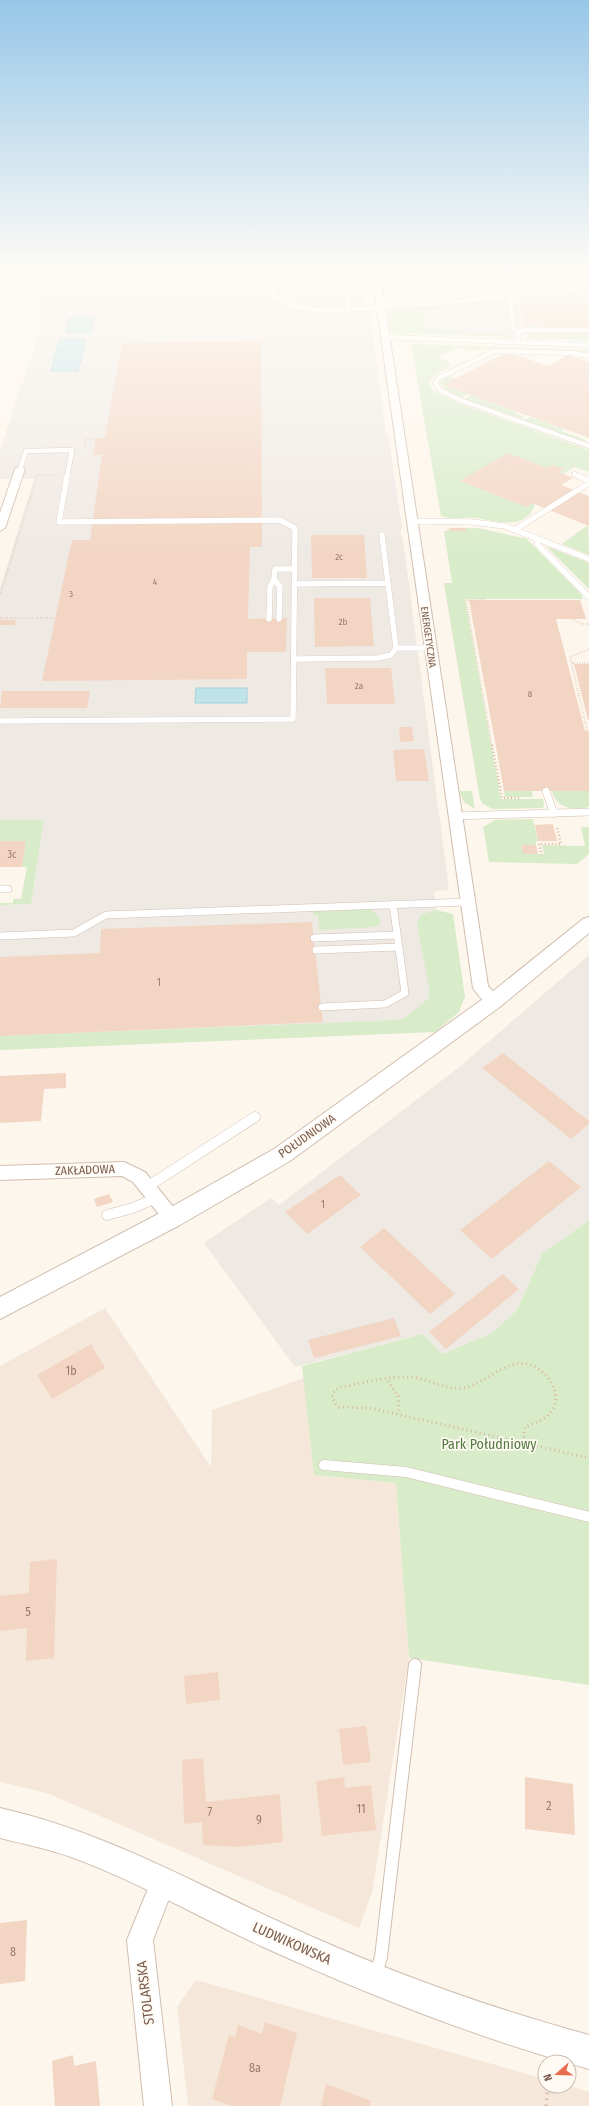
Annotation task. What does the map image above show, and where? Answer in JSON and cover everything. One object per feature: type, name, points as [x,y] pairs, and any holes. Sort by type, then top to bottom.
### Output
[{"type":"street","name":"ENERGETYCZNA","points":[[389,365],[454,816],[481,988],[494,1001]]},
{"type":"street","points":[[0,528],[20,469]]},
{"type":"street","name":"POŁUDNIOWA","points":[[0,1309],[172,1218],[282,1155],[494,1001],[589,923]]},
{"type":"street","name":"ZAKŁADOWA","points":[[0,1173],[124,1169],[132,1172],[151,1192],[172,1218]]},
{"type":"street","name":"LUDWIKOWSKA","points":[[0,1823],[77,1843],[374,1980],[429,2003],[486,2022],[589,2052]]},
{"type":"street","name":"STOLARSKA","points":[[158,2106],[140,1940],[163,1883]]},
{"type":"lane","points":[[463,365],[439,378],[435,383],[440,390],[460,400],[589,446]]},
{"type":"lane","points":[[0,721],[293,719],[295,659],[295,528],[280,520],[59,522],[72,450],[26,451],[20,469]]},
{"type":"lane","points":[[516,529],[589,482],[574,474]]},
{"type":"lane","points":[[412,521],[472,522],[516,529],[589,559]]},
{"type":"lane","points":[[295,659],[378,658],[391,655],[396,648],[382,535]]},
{"type":"lane","points":[[536,537],[538,545],[589,598]]},
{"type":"lane","points":[[269,619],[270,587],[274,579],[275,569],[295,568]]},
{"type":"lane","points":[[274,579],[280,587],[279,618]]},
{"type":"lane","points":[[295,584],[388,584]]},
{"type":"lane","points":[[396,648],[430,648]]},
{"type":"lane","points":[[547,794],[554,814]]},
{"type":"lane","points":[[454,816],[589,812]]},
{"type":"lane","points":[[0,889],[8,889]]},
{"type":"lane","points":[[0,936],[74,933],[106,915],[468,902]]},
{"type":"lane","points":[[322,1007],[385,1004],[405,993],[394,904]]},
{"type":"lane","points":[[314,938],[398,935]]},
{"type":"lane","points":[[316,950],[399,947]]},
{"type":"lane","points":[[107,1215],[134,1208],[151,1192],[255,1116]]},
{"type":"lane","points":[[324,1465],[406,1472],[589,1517]]},
{"type":"lane","points":[[374,1980],[381,1957],[415,1665]]},
{"type":"path","points":[[0,595],[38,475]]},
{"type":"path","points":[[484,600],[466,600],[502,798],[547,794]]},
{"type":"path","points":[[0,618],[54,618]]},
{"type":"path","points":[[572,619],[582,624],[589,624]]},
{"type":"path","points":[[587,730],[570,657],[589,649]]},
{"type":"path","points":[[571,663],[589,663]]},
{"type":"path","points":[[541,852],[539,844],[561,844],[554,814]]},
{"type":"path","points":[[523,1442],[525,1427],[547,1415],[553,1409],[556,1399],[554,1388],[548,1379],[541,1371],[530,1366],[518,1364],[507,1366],[476,1384],[462,1388],[449,1387],[417,1378],[407,1377],[341,1387],[335,1390],[332,1395],[334,1402],[339,1406],[370,1408],[399,1414],[589,1458]]},
{"type":"path","points":[[388,1380],[396,1387],[400,1396],[399,1414]]},
{"type":"path","points":[[546,2106],[547,2094]]},
{"type":"shaded area","points":[[28,365],[377,365],[386,433],[388,433],[402,527],[400,533],[403,539],[449,890],[434,891],[437,913],[454,955],[421,1032],[0,1050],[0,905],[31,904],[44,820],[0,820],[0,589],[34,479],[0,479],[0,450]]},
{"type":"shaded area","points":[[589,955],[589,1220],[542,1254],[517,1310],[492,1333],[442,1354],[423,1334],[295,1367],[204,1243],[271,1198],[279,1205],[458,1068]]},
{"type":"shaded area","points":[[105,1308],[211,1467],[212,1410],[304,1378],[314,1475],[396,1483],[409,1658],[372,1893],[359,1928],[47,1793],[0,1782],[0,1366]]},
{"type":"shaded area","points":[[196,1980],[537,2077],[537,2094],[577,2094],[577,2088],[589,2092],[589,2106],[188,2106],[177,2007]]},
{"type":"green space","points":[[415,365],[450,365],[432,377],[429,383],[433,391],[458,403],[589,450],[589,472],[575,467],[563,474],[559,472],[564,469],[552,465],[547,468],[508,453],[461,481],[527,506],[532,503],[535,505],[530,513],[524,518],[517,521],[501,522],[475,518],[454,518],[441,516]]},
{"type":"green space","points":[[447,376],[455,379],[443,385],[468,394],[461,398],[446,390],[440,383]]},
{"type":"green space","points":[[471,395],[517,412],[515,413],[525,417],[520,419],[465,399]]},
{"type":"green space","points":[[530,417],[564,429],[561,431],[586,440],[583,442],[523,420]]},
{"type":"green space","points":[[588,525],[589,555],[562,544]]},
{"type":"green space","points":[[447,528],[450,531],[466,531],[466,528],[478,528],[527,539],[581,594],[583,599],[465,599],[501,799],[543,799],[543,808],[493,809],[483,804],[480,799],[444,583],[452,583],[444,531],[448,531]]},
{"type":"green space","points":[[546,546],[589,563],[589,589]]},
{"type":"green space","points":[[459,791],[472,791],[475,809],[464,802]]},
{"type":"green space","points":[[504,791],[532,791],[533,797],[505,797]]},
{"type":"green space","points":[[552,791],[589,791],[589,807],[577,809],[561,805],[554,797]]},
{"type":"green space","points":[[533,819],[538,841],[536,842],[536,845],[522,845],[524,854],[544,854],[542,845],[585,846],[581,827],[589,827],[589,854],[577,864],[489,862],[483,827],[495,820]]},
{"type":"green space","points":[[0,820],[44,820],[31,904],[0,905],[0,903],[13,903],[13,899],[21,899],[27,867],[22,867],[0,841]]},
{"type":"green space","points":[[368,909],[375,913],[379,918],[380,924],[376,927],[319,930],[318,915],[313,915],[313,911]]},
{"type":"green space","points":[[436,910],[453,914],[465,997],[459,1012],[435,1032],[0,1050],[0,1036],[399,1020],[405,1018],[429,998],[429,988],[417,923],[420,915]]},
{"type":"green space","name":"Park Południowy","points":[[589,1220],[589,1685],[409,1658],[396,1483],[314,1475],[302,1366],[423,1334],[442,1354],[492,1333],[517,1310],[542,1254]]},
{"type":"water","points":[[53,365],[79,365],[78,371],[51,371]]},
{"type":"water","points":[[196,688],[247,688],[247,703],[195,703]]},
{"type":"building","points":[[118,365],[261,365],[262,547],[250,547],[248,619],[287,618],[286,652],[247,652],[247,679],[42,681],[72,540],[90,540],[102,455],[93,455],[96,438],[105,438]]},
{"type":"building","points":[[481,365],[589,365],[589,438],[443,385]]},
{"type":"building","points":[[508,453],[547,468],[552,465],[565,469],[559,472],[573,478],[561,485],[589,496],[589,526],[532,503],[527,507],[460,481]]},
{"type":"building","points":[[449,528],[466,528],[467,531],[450,531]]},
{"type":"building","points":[[311,535],[364,535],[367,578],[312,578]]},
{"type":"building","points":[[314,598],[370,598],[374,646],[315,647]]},
{"type":"building","points":[[469,600],[580,600],[586,619],[556,619],[585,731],[589,731],[589,791],[504,791]]},
{"type":"building","points":[[0,620],[16,620],[15,625],[0,625]]},
{"type":"building","points":[[574,664],[589,664],[589,720],[588,720]]},
{"type":"building","points":[[325,668],[391,668],[395,704],[327,704]]},
{"type":"building","points":[[2,691],[90,691],[87,708],[0,708]]},
{"type":"building","points":[[399,727],[412,727],[414,741],[400,742]]},
{"type":"building","points":[[424,749],[429,781],[396,781],[393,750]]},
{"type":"building","points":[[553,824],[557,841],[538,841],[535,825]]},
{"type":"building","points":[[0,841],[26,841],[22,867],[0,867]]},
{"type":"building","points":[[522,845],[536,845],[538,854],[523,854]]},
{"type":"building","points":[[312,922],[323,1022],[0,1036],[0,957],[100,953],[101,929]]},
{"type":"building","points":[[503,1053],[589,1121],[589,1124],[571,1139],[482,1068]]},
{"type":"building","points":[[66,1073],[66,1088],[44,1089],[41,1121],[0,1123],[0,1076]]},
{"type":"building","points":[[549,1161],[581,1187],[492,1259],[460,1230]]},
{"type":"building","points":[[340,1175],[361,1195],[307,1234],[285,1212]]},
{"type":"building","points":[[109,1194],[113,1202],[97,1207],[94,1199]]},
{"type":"building","points":[[384,1228],[455,1294],[430,1314],[360,1247]]},
{"type":"building","points":[[503,1274],[519,1289],[446,1349],[429,1332]]},
{"type":"building","points":[[394,1318],[401,1336],[314,1358],[308,1340]]},
{"type":"building","points":[[91,1344],[105,1368],[52,1399],[37,1375]]},
{"type":"building","points":[[57,1559],[54,1658],[26,1661],[27,1628],[0,1631],[0,1596],[29,1593],[30,1562]]},
{"type":"building","points":[[218,1672],[220,1700],[186,1704],[184,1676]]},
{"type":"building","points":[[366,1726],[371,1762],[343,1765],[339,1729]]},
{"type":"building","points":[[203,1758],[206,1802],[280,1794],[283,1842],[238,1847],[203,1845],[202,1822],[184,1824],[182,1760]]},
{"type":"building","points":[[344,1777],[345,1788],[371,1785],[376,1830],[322,1836],[316,1781]]},
{"type":"building","points":[[525,1777],[573,1784],[575,1835],[525,1829]]},
{"type":"building","points":[[27,1920],[25,1981],[0,1984],[0,1923]]},
{"type":"building","points":[[265,2022],[297,2033],[280,2106],[232,2106],[212,2099],[229,2035],[235,2037],[238,2025],[262,2034]]},
{"type":"building","points":[[73,2055],[74,2066],[96,2061],[100,2106],[55,2106],[52,2061]]},
{"type":"building","points":[[326,2084],[371,2101],[369,2106],[321,2106]]}]
